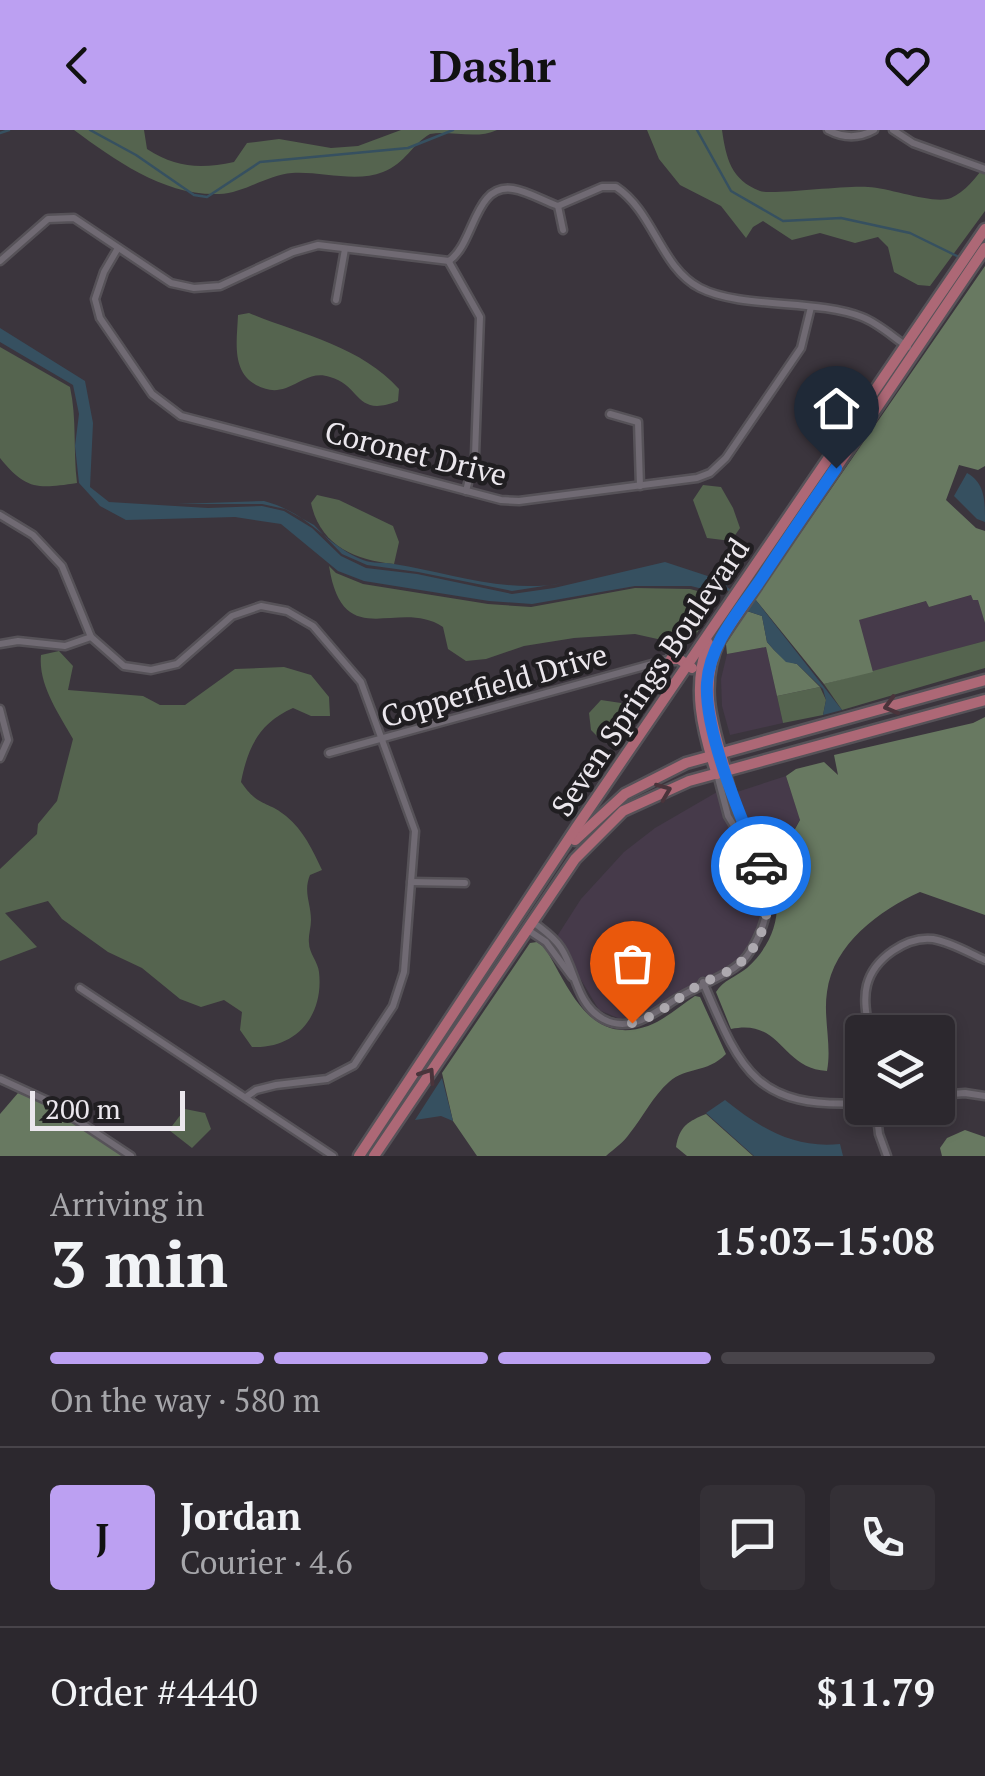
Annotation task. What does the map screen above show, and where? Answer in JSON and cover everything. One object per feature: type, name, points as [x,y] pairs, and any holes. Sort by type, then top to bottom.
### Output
[{"type":"main road","name":"Seven Springs Boulevard","points":[[752,582],[876,409],[880,394],[911,349],[940,295],[976,262],[985,229]]},
{"type":"main road","name":"Seven Springs Boulevard","points":[[716,754],[707,685],[713,656],[731,614],[982,244]]},
{"type":"main road","name":"Seven Springs Boulevard","points":[[359,1156],[688,664],[714,628],[731,614]]},
{"type":"main road","points":[[698,685],[714,628]]},
{"type":"main road","points":[[671,659],[699,648]]},
{"type":"main road","points":[[671,659],[688,664],[694,671],[700,707],[722,773]]},
{"type":"main road","points":[[499,946],[561,858],[601,813],[655,776],[716,754],[985,680]]},
{"type":"main road","points":[[948,690],[954,709]]},
{"type":"main road","name":"Seven Springs Boulevard","points":[[374,1156],[575,859],[616,817],[664,790],[985,700]]},
{"type":"street","points":[[828,130],[856,137],[874,130]]},
{"type":"street","points":[[893,130],[913,142],[985,169]]},
{"type":"street","points":[[449,262],[466,241],[486,195],[492,192],[514,188],[558,206],[602,187],[616,187],[644,212],[675,266],[701,288],[862,316],[911,349]]},
{"type":"street","points":[[558,206],[563,230]]},
{"type":"street","points":[[0,261],[48,219],[74,218],[170,282],[194,288],[220,286],[293,252],[318,245],[449,262]]},
{"type":"street","name":"Coronet Drive","points":[[118,248],[94,300],[100,318],[152,394],[181,416],[466,492],[518,501],[703,476],[719,466],[801,348],[812,307]]},
{"type":"street","points":[[336,300],[345,249]]},
{"type":"street","points":[[449,262],[480,317],[475,455],[466,492]]},
{"type":"street","points":[[610,414],[638,422],[640,486]]},
{"type":"street","points":[[0,514],[33,535],[62,566],[92,637],[124,666],[151,670],[177,664],[232,616],[261,606],[287,611],[314,626],[360,682],[415,831],[404,972],[393,1006],[354,1065],[327,1079],[276,1085],[246,1097]]},
{"type":"street","points":[[0,644],[65,646],[92,637]]},
{"type":"street","name":"Copperfield Drive","points":[[329,753],[671,659]]},
{"type":"street","points":[[0,709],[8,740],[0,758]]},
{"type":"street","points":[[530,926],[561,947],[573,978],[596,1013],[623,1024],[642,1021],[702,982],[734,968],[750,951],[768,910],[765,875],[728,816],[722,773]]},
{"type":"street","points":[[411,882],[465,884]]},
{"type":"street","points":[[869,1015],[868,982],[878,966],[904,942],[938,940],[985,960]]},
{"type":"street","points":[[702,982],[730,1046],[763,1084],[800,1102],[845,1104]]},
{"type":"street","points":[[80,988],[333,1156]]},
{"type":"street","points":[[0,1079],[48,1101],[131,1156]]},
{"type":"street","points":[[955,1095],[985,1096]]},
{"type":"street","points":[[878,1125],[887,1156]]},
{"type":"shaded area","points":[[972,595],[978,599],[985,623],[985,641],[873,672],[858,620],[927,601],[929,607]]},
{"type":"shaded area","points":[[766,647],[783,723],[730,735],[722,706],[721,679],[727,654]]},
{"type":"shaded area","points":[[786,776],[800,819],[789,840],[762,853],[737,792]]},
{"type":"shaded area","points":[[717,792],[737,840],[762,879],[766,900],[762,920],[749,947],[740,959],[641,1017],[620,1019],[599,1010],[556,938],[581,899],[624,852],[655,828]]},
{"type":"green space","points":[[74,130],[144,130],[147,149],[179,163],[211,166],[234,162],[247,143],[279,139],[331,148],[358,146],[401,130],[497,130],[430,134],[398,164],[372,175],[292,173],[219,194],[160,183],[123,164]]},
{"type":"green space","points":[[647,130],[722,130],[728,159],[736,174],[750,186],[767,192],[868,187],[943,200],[961,192],[985,166],[985,211],[930,286],[918,285],[894,272],[888,247],[878,237],[855,243],[820,233],[792,240],[763,221],[746,238],[721,206],[680,185],[659,159]]},
{"type":"green space","points":[[985,266],[985,466],[978,470],[959,465],[946,500],[976,528],[985,531],[985,623],[978,600],[971,595],[929,607],[926,601],[859,620],[873,672],[824,684],[755,599]]},
{"type":"green space","points":[[249,313],[367,362],[399,389],[398,401],[374,406],[340,381],[324,376],[313,376],[278,390],[256,385],[242,372],[237,355],[238,315]]},
{"type":"green space","points":[[0,347],[70,387],[77,483],[33,485],[17,476],[0,458]]},
{"type":"green space","points":[[703,485],[721,487],[733,508],[740,528],[731,541],[707,538],[693,500]]},
{"type":"green space","points":[[317,495],[339,500],[393,526],[399,542],[394,564],[365,559],[331,540],[322,530],[311,503]]},
{"type":"green space","points":[[329,566],[363,584],[488,604],[531,607],[635,588],[690,589],[720,597],[695,636],[671,642],[635,634],[574,638],[466,661],[448,649],[443,627],[426,619],[374,619],[359,617],[346,609],[336,593]]},
{"type":"green space","points":[[747,611],[762,616],[767,642],[774,650],[786,661],[797,664],[820,687],[777,696],[766,647],[727,654],[726,644]]},
{"type":"green space","points":[[985,641],[985,668],[842,710],[824,684]]},
{"type":"green space","points":[[59,651],[73,666],[68,690],[143,696],[160,705],[185,705],[235,669],[284,667],[311,675],[329,697],[330,716],[311,716],[293,708],[263,729],[247,758],[241,782],[258,800],[292,822],[322,870],[310,875],[307,887],[309,947],[318,968],[317,1003],[312,1016],[294,1036],[268,1046],[252,1047],[240,1030],[242,1012],[224,1000],[201,1007],[180,999],[142,968],[108,952],[62,919],[48,901],[5,913],[37,947],[0,961],[0,869],[37,834],[38,824],[57,801],[73,739],[51,699],[41,666],[41,655]]},
{"type":"green space","points":[[820,687],[826,700],[823,715],[783,723],[777,696]]},
{"type":"green space","points":[[601,700],[621,703],[626,716],[616,737],[599,738],[591,730],[589,713]]},
{"type":"green space","points":[[985,717],[985,915],[920,892],[889,908],[861,931],[838,959],[831,975],[826,1002],[827,1071],[800,1062],[761,1031],[731,1029],[716,992],[747,968],[768,942],[774,928],[777,898],[762,853],[789,840],[800,820],[786,776],[796,769],[824,762],[838,775],[834,755]]},
{"type":"green space","points":[[537,942],[545,948],[573,996],[596,1021],[628,1030],[648,1026],[695,996],[700,997],[726,1054],[711,1065],[669,1082],[628,1136],[606,1156],[477,1156],[453,1121],[442,1073],[530,943]]},
{"type":"green space","points":[[18,1093],[46,1103],[125,1156],[0,1156],[0,1114]]},
{"type":"green space","points":[[185,1109],[205,1113],[211,1129],[192,1148],[169,1130]]},
{"type":"green space","points":[[706,1114],[753,1156],[687,1156],[676,1147],[686,1125]]},
{"type":"green space","points":[[965,1130],[985,1137],[985,1156],[942,1156],[940,1148],[947,1138]]},
{"type":"water","points":[[0,328],[85,381],[93,423],[90,487],[109,502],[208,508],[262,506],[284,511],[312,528],[341,556],[366,568],[417,574],[512,594],[665,562],[729,583],[722,594],[691,586],[635,586],[532,604],[489,601],[364,581],[338,571],[281,524],[235,517],[126,520],[100,506],[79,483],[75,446],[79,414],[73,385],[0,342]]},
{"type":"water","points":[[967,473],[981,487],[985,522],[954,496]]},
{"type":"water","points":[[264,501],[283,509],[262,504],[177,504]]},
{"type":"water","points":[[323,535],[350,554],[371,562],[499,584],[563,583],[512,591],[367,565],[342,554]]},
{"type":"water","points":[[755,599],[842,710],[823,715],[823,689],[797,664],[786,662],[767,642],[762,616],[747,611]]},
{"type":"water","points":[[741,857],[755,875],[760,894],[754,898],[738,888],[739,879],[726,866]]},
{"type":"water","points":[[442,1078],[453,1121],[441,1116],[415,1120]]},
{"type":"water","points":[[725,1100],[751,1119],[793,1140],[840,1144],[843,1156],[754,1156],[706,1113]]},
{"type":"waterway","points":[[0,133],[9,130]]},
{"type":"waterway","points":[[90,130],[136,155],[194,195],[207,197],[260,162],[408,148],[453,130]]},
{"type":"waterway","points":[[697,130],[731,191],[783,221],[841,218],[910,233],[959,257]]},
{"type":"waterway","points":[[726,588],[734,593]]},
{"type":"way so far","points":[[632,1023],[642,1021],[743,961],[758,938],[768,910],[769,896],[761,866]]},
{"type":"route","points":[[761,866],[740,818],[709,712],[709,670],[724,634],[836,468]]}]
